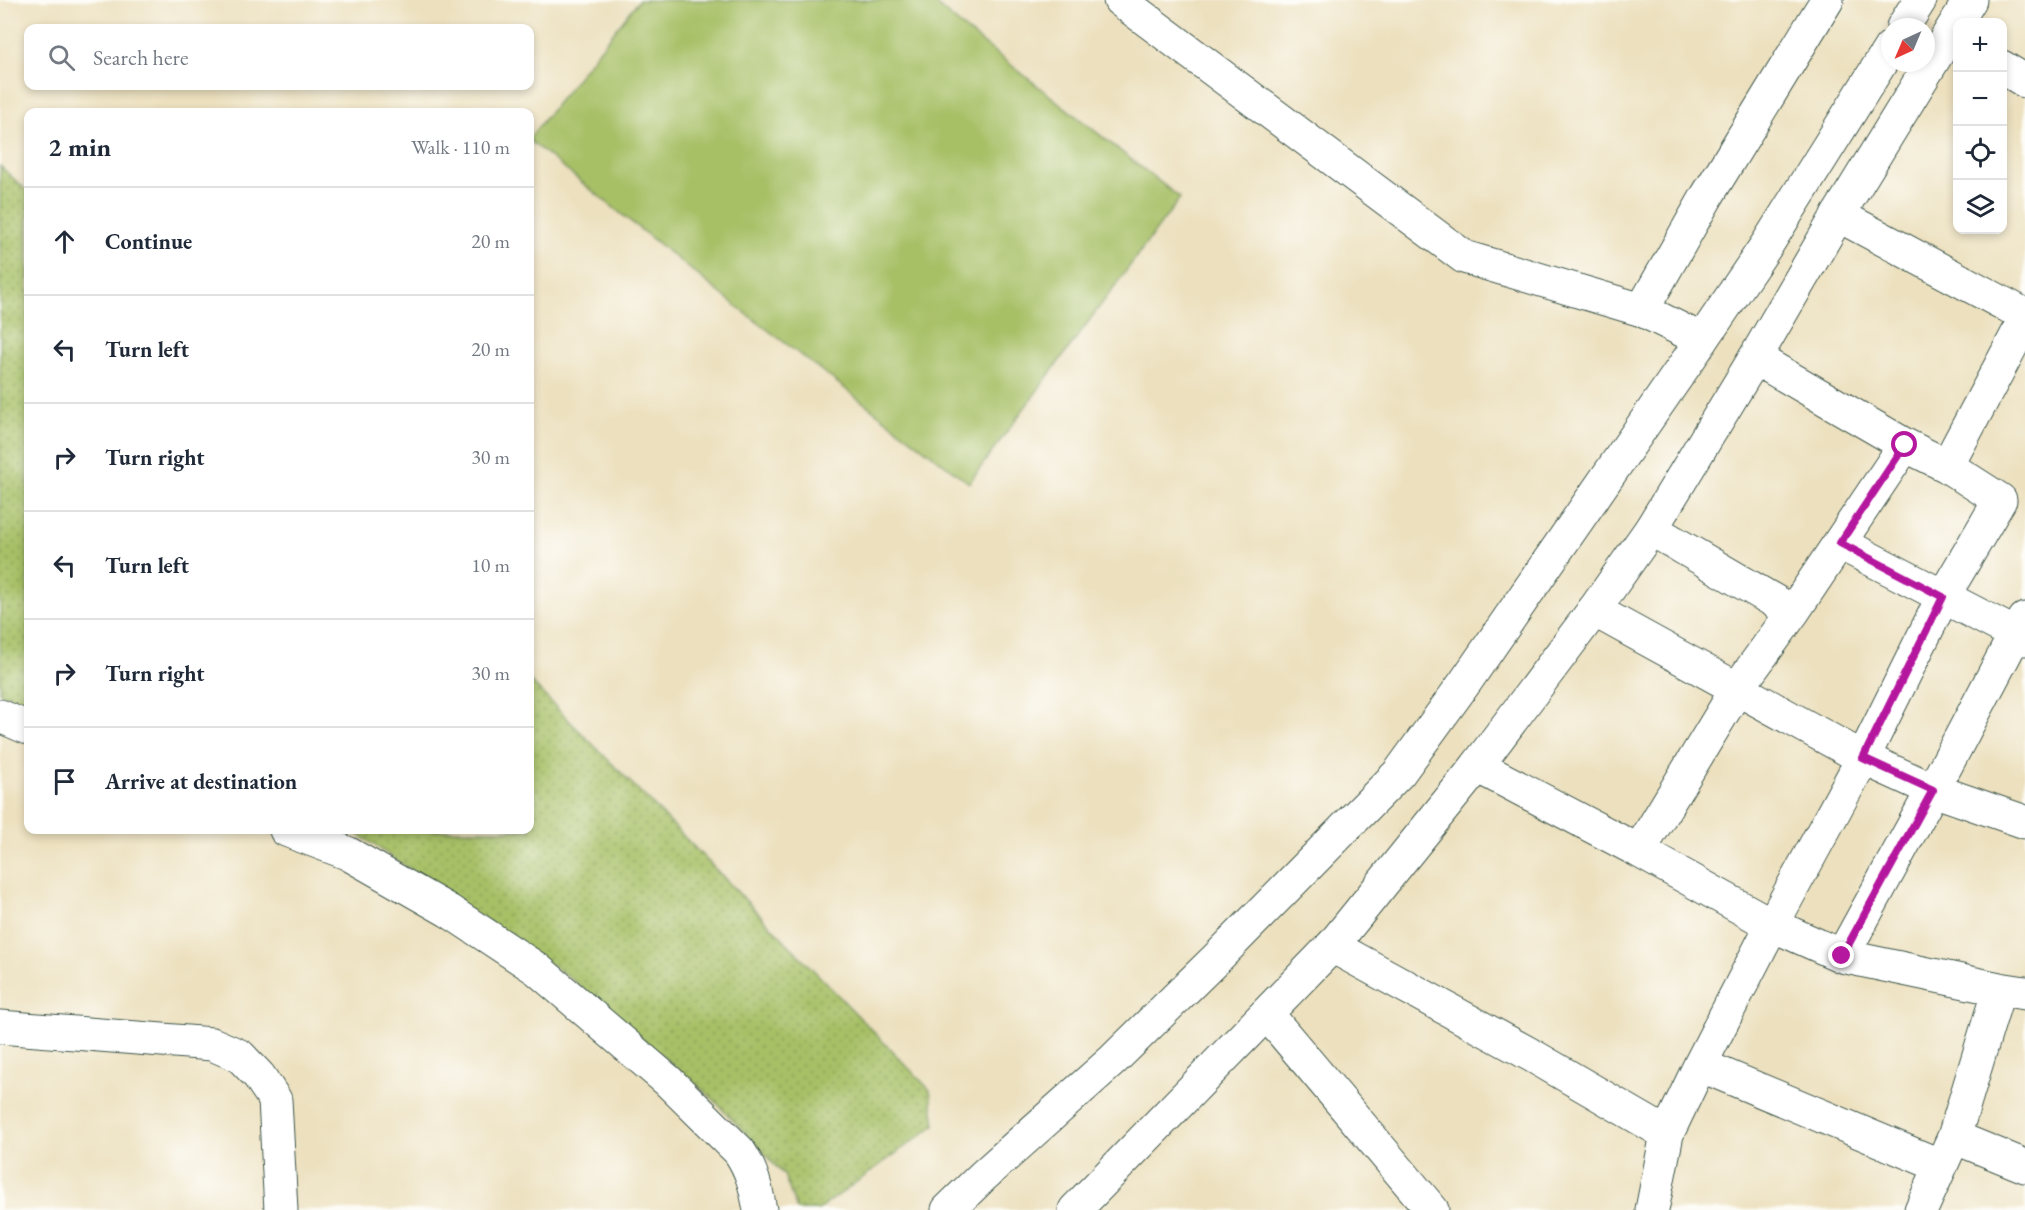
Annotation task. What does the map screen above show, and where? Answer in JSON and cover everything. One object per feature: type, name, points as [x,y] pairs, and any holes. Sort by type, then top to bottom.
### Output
[{"type":"street","points":[[1120,0],[1464,257],[1642,310],[1702,340]]},
{"type":"street","points":[[1642,310],[1707,196],[1827,0]]},
{"type":"street","points":[[1909,18],[1920,0]]},
{"type":"street","points":[[1962,18],[1970,0]]},
{"type":"street","points":[[1076,1210],[1332,946],[1477,766],[1594,610],[1650,530],[1755,358],[1838,215],[1953,38]]},
{"type":"street","points":[[948,1210],[1113,1060],[1399,773],[1466,681],[1768,243],[1881,62]]},
{"type":"street","points":[[2007,70],[2025,81]]},
{"type":"street","points":[[1838,215],[2025,315]]},
{"type":"street","points":[[1947,466],[2025,320]]},
{"type":"street","points":[[1652,1210],[1667,1134],[1700,1065],[1772,925],[1863,758],[1943,597],[2012,507],[1947,466],[1905,445],[1755,358]]},
{"type":"street","points":[[1639,851],[1737,689],[1793,612],[1905,445]]},
{"type":"street","points":[[1650,530],[1793,612]]},
{"type":"street","points":[[1840,543],[1943,597],[2022,630],[1842,956]]},
{"type":"street","points":[[1594,610],[1863,758],[1933,790],[2025,822]]},
{"type":"street","points":[[0,716],[24,726]]},
{"type":"street","points":[[1477,766],[1639,851],[1772,925],[1842,956],[2012,991],[1948,1151],[1921,1210]]},
{"type":"street","points":[[297,834],[347,853],[450,911],[537,969],[668,1081],[739,1151],[748,1164],[753,1178],[760,1210]]},
{"type":"street","points":[[1332,946],[1533,1056],[1667,1134]]},
{"type":"street","points":[[1268,1014],[1432,1210]]},
{"type":"street","points":[[0,1027],[212,1044],[240,1056],[259,1076],[275,1100],[281,1210]]},
{"type":"street","points":[[1700,1065],[1948,1151],[2025,1166]]},
{"type":"green space","points":[[639,0],[931,0],[1180,198],[969,483],[735,305],[534,144],[534,132]]},
{"type":"green space","points":[[0,166],[24,188],[24,702],[0,693]]},
{"type":"green space","points":[[534,685],[930,1090],[935,1125],[818,1210],[797,1210],[784,1175],[711,1097],[569,977],[358,834],[534,834]]},
{"type":"route","points":[[1842,956],[1933,790],[1863,758],[1943,597],[1840,543],[1905,445]]}]
